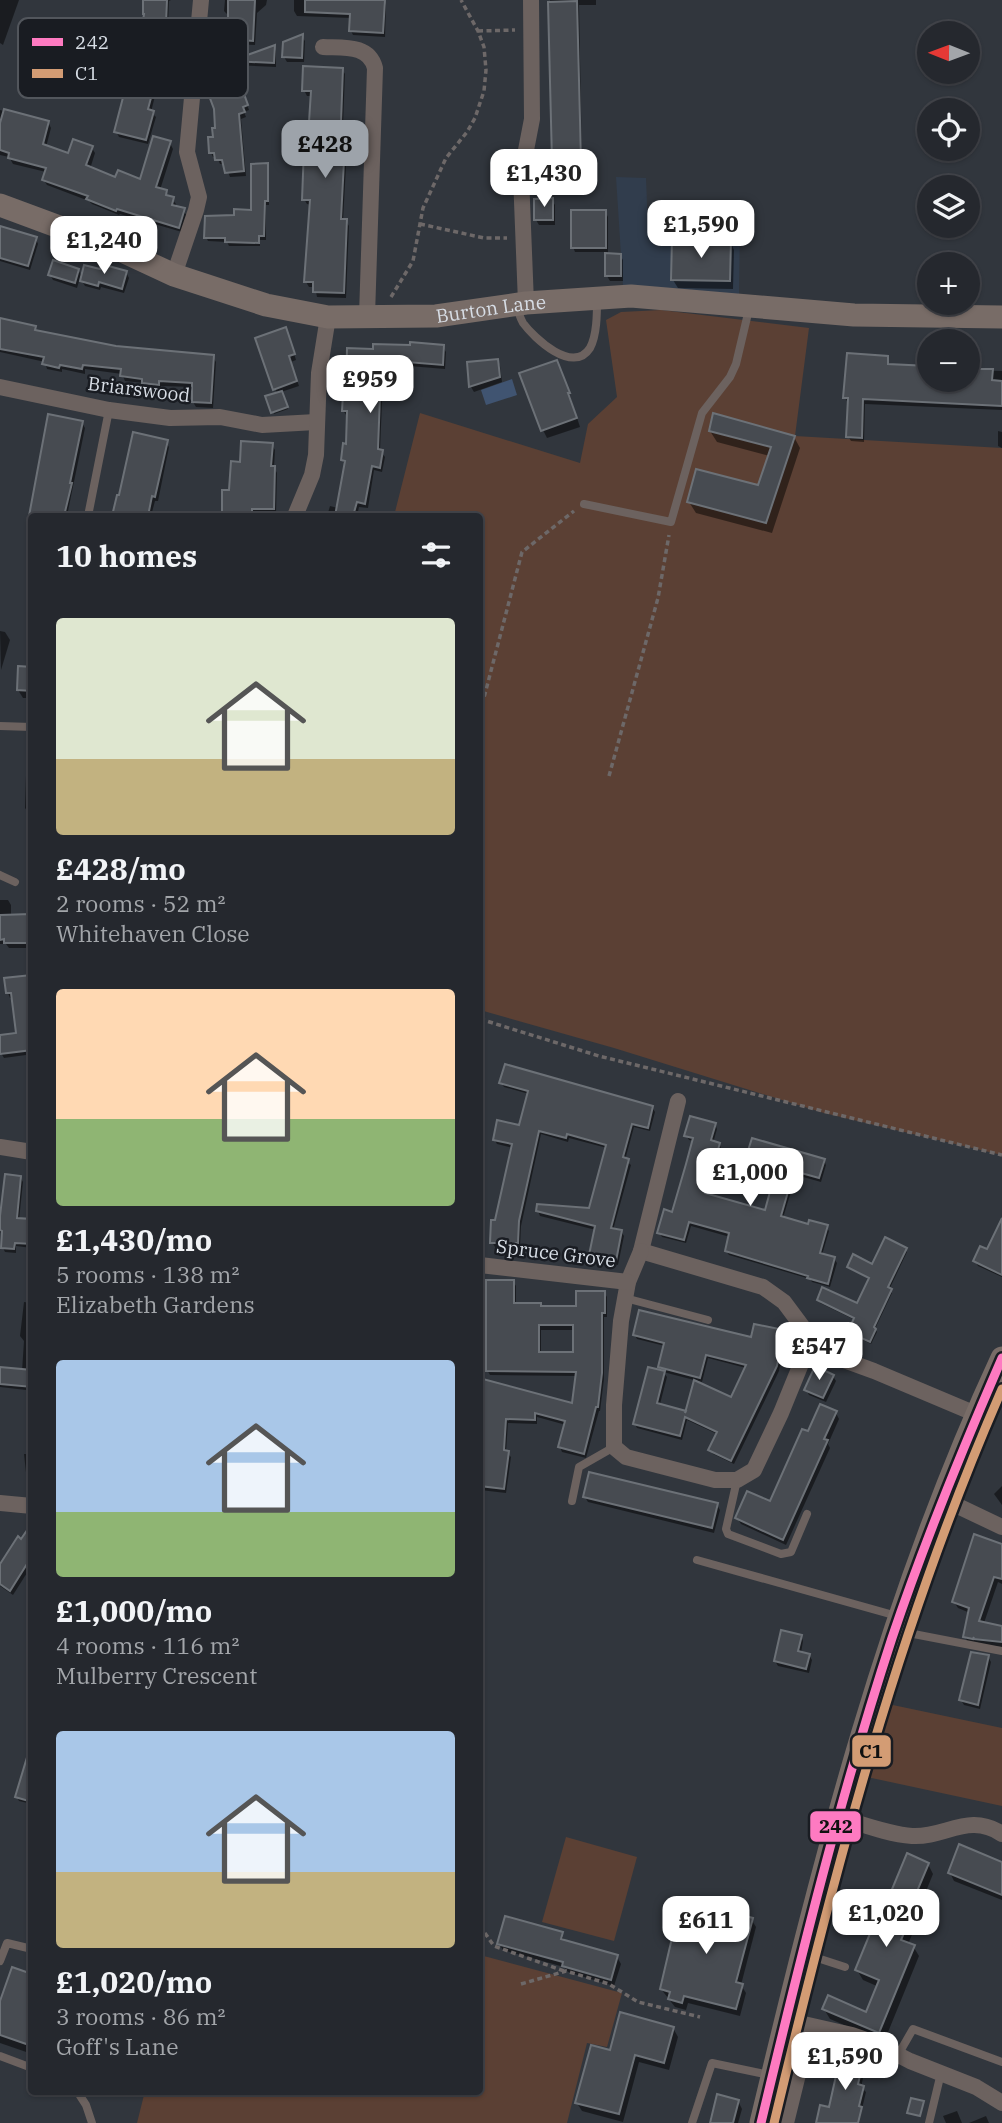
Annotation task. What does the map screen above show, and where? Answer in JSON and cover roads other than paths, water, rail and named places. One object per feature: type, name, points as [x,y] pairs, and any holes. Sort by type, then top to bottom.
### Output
[{"type":"street","points":[[199,18],[201,0]]},
{"type":"street","points":[[521,304],[521,176],[532,118],[531,0]]},
{"type":"street","points":[[323,47],[358,49],[369,56],[375,68],[367,316]]},
{"type":"street","points":[[174,275],[199,197],[187,152],[192,98]]},
{"type":"street","name":"Burton Lane","points":[[0,205],[116,248],[174,275],[265,305],[328,317],[436,316],[521,304],[631,296],[854,315],[1002,317]]},
{"type":"street","points":[[296,513],[312,475],[316,455],[318,373],[328,317]]},
{"type":"street","name":"Briarswood","points":[[0,387],[109,410],[170,418],[220,417],[262,425],[316,422]]},
{"type":"street","points":[[641,1251],[763,1287],[784,1302],[810,1337],[811,1348],[803,1359],[754,1470],[737,1480],[715,1480],[626,1457],[614,1447],[614,1405],[627,1290],[641,1251],[678,1101]]},
{"type":"street","points":[[0,1147],[28,1151]]},
{"type":"street","name":"Spruce Grove","points":[[483,1266],[627,1290]]},
{"type":"street","points":[[811,1348],[976,1414]]},
{"type":"street","points":[[761,2123],[838,1817],[897,1624],[976,1414],[1002,1358]]},
{"type":"street","points":[[943,1499],[1002,1527]]},
{"type":"street","points":[[0,1503],[28,1506]]},
{"type":"street","points":[[838,1817],[912,1836],[930,1836],[961,1825],[985,1827],[1002,1835]]},
{"type":"street","points":[[786,2020],[852,2035],[874,2043],[976,2087],[1002,2103]]},
{"type":"street","points":[[786,2123],[804,2050]]},
{"type":"lane","points":[[521,304],[522,321],[547,347],[570,357],[581,355],[589,348],[597,315],[597,299]]},
{"type":"lane","points":[[584,504],[671,522],[702,413],[730,377],[736,364],[750,306]]},
{"type":"lane","points":[[89,513],[109,410]]},
{"type":"lane","points":[[0,726],[28,727]]},
{"type":"lane","points":[[0,875],[15,882]]},
{"type":"lane","points":[[627,1290],[708,1320]]},
{"type":"lane","points":[[572,1501],[579,1467],[614,1447]]},
{"type":"lane","points":[[737,1480],[726,1530],[728,1534],[781,1554],[791,1552],[807,1514]]},
{"type":"lane","points":[[697,1560],[897,1624],[1002,1651]]},
{"type":"lane","points":[[0,1961],[7,1943],[28,1948]]},
{"type":"lane","points":[[803,1953],[845,1966]]},
{"type":"lane","points":[[898,2055],[913,2029],[1002,2062]]},
{"type":"lane","points":[[0,2056],[28,2066]]},
{"type":"lane","points":[[692,2123],[712,2063],[772,2076]]},
{"type":"lane","points":[[929,2123],[941,2073]]},
{"type":"lane","points":[[80,2095],[92,2123]]},
{"type":"water","points":[[512,379],[517,395],[486,405],[481,390]]}]
